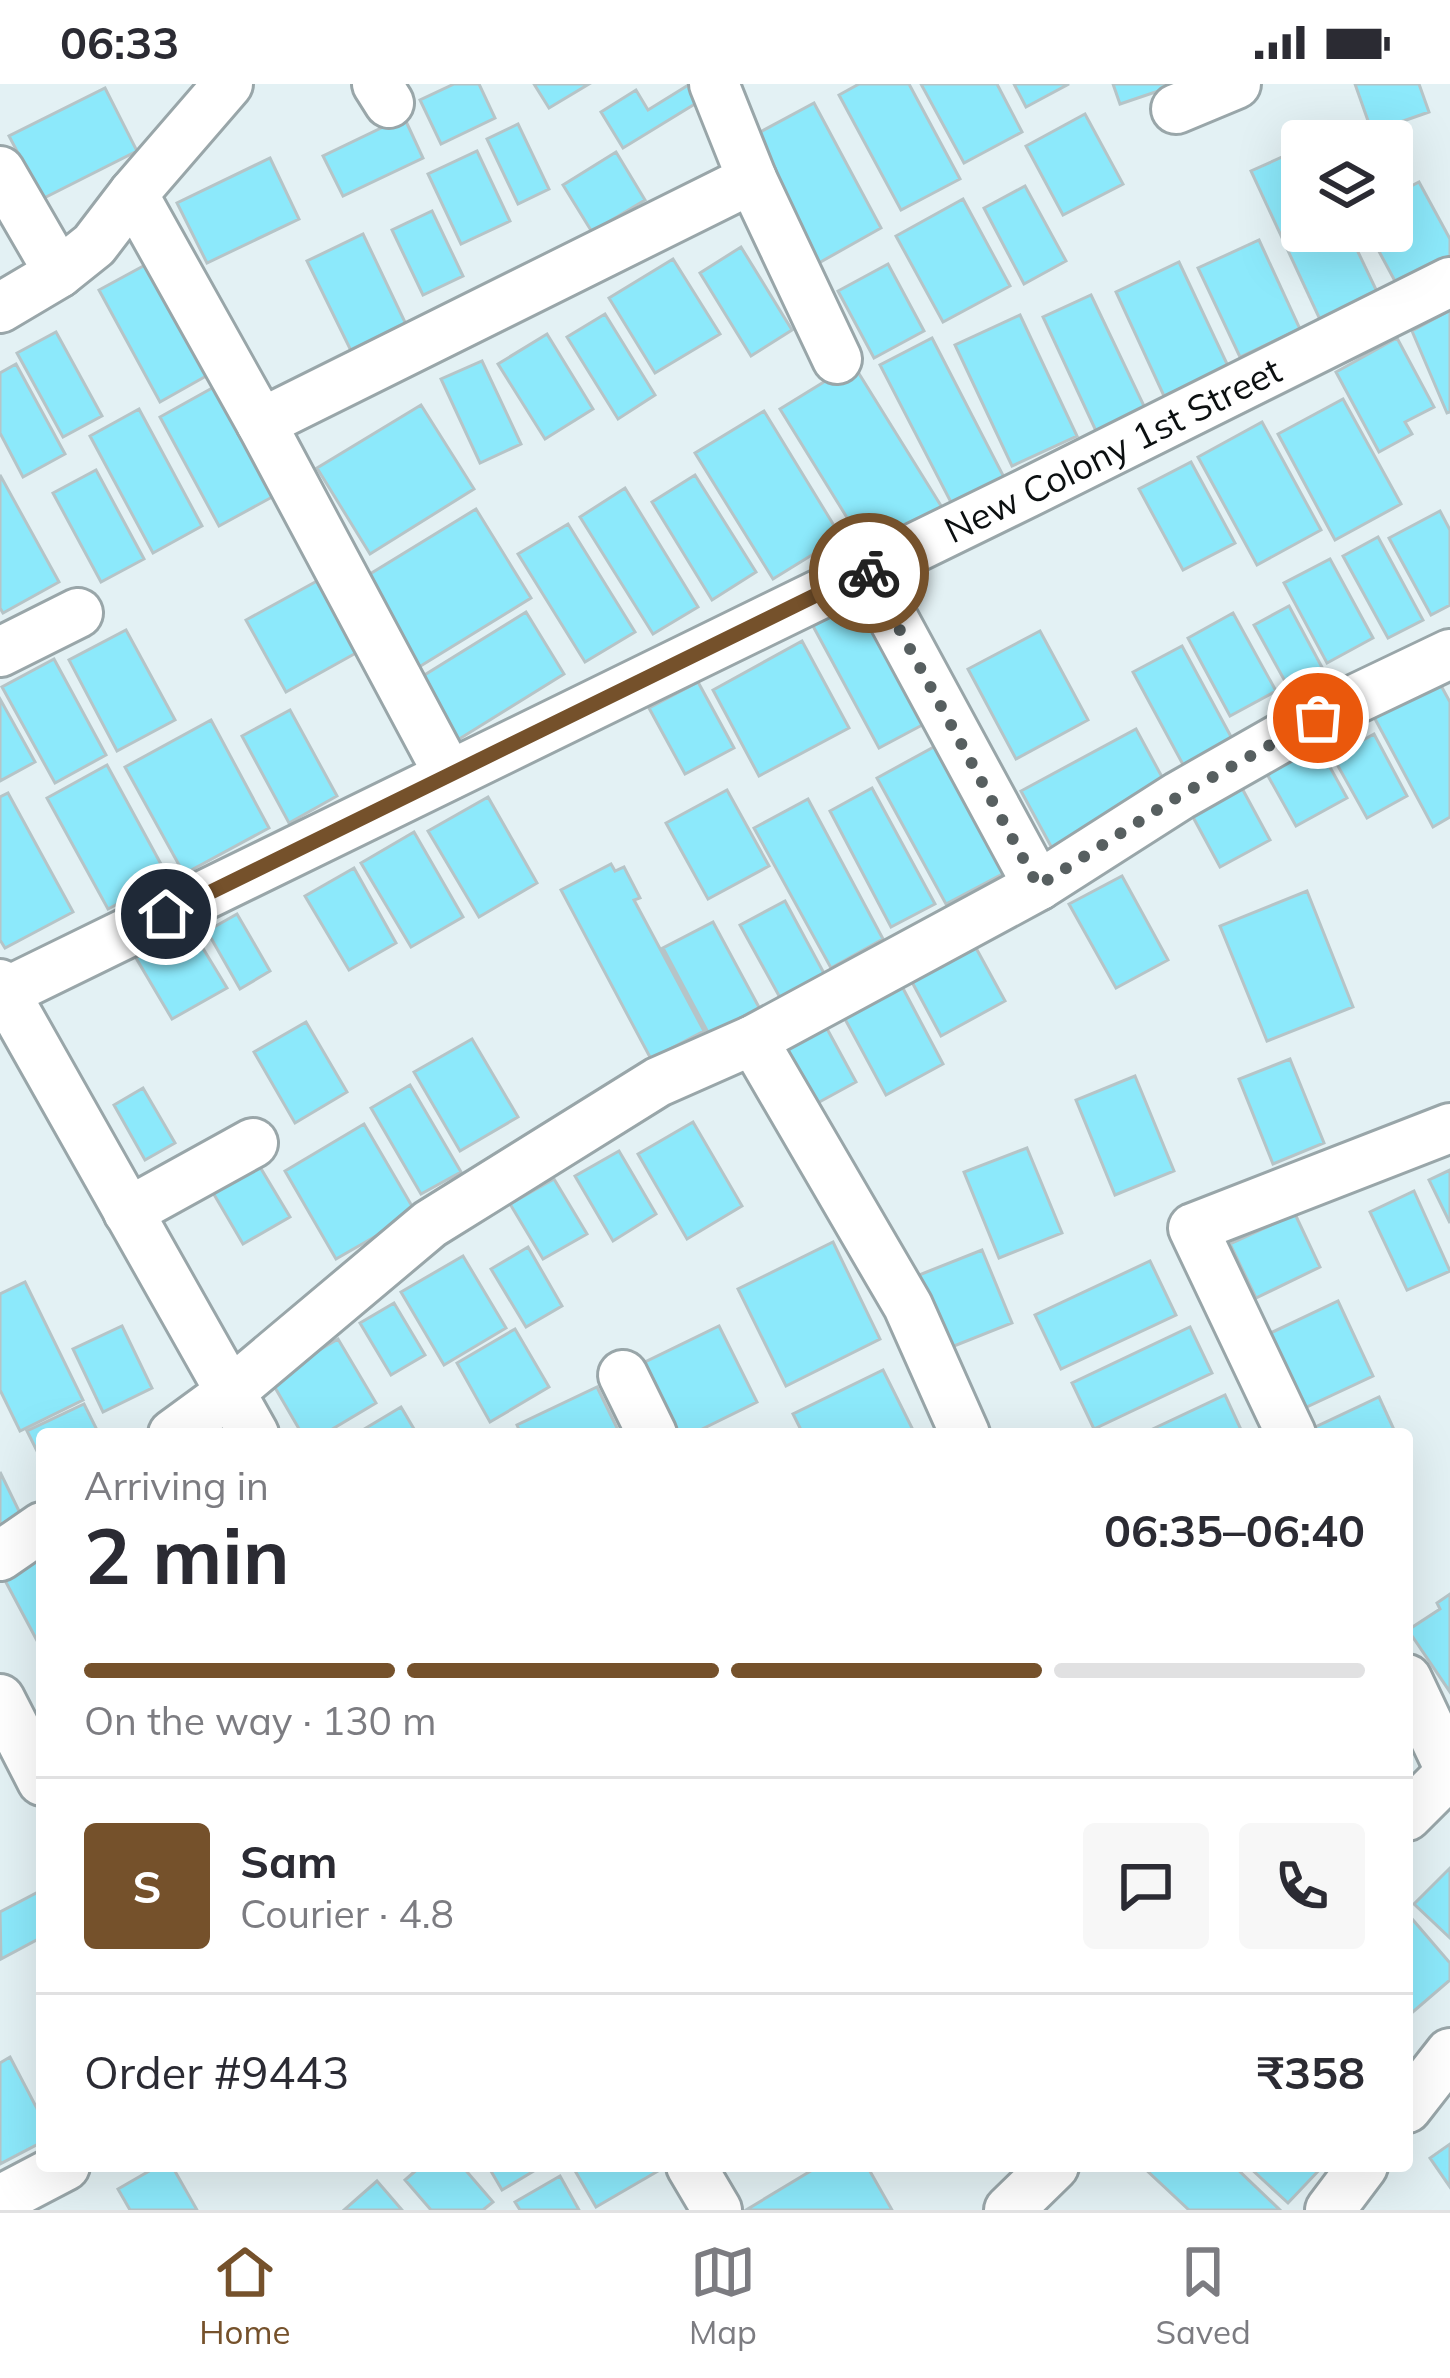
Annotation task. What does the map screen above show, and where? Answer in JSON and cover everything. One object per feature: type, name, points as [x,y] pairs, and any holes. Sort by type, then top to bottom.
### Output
[{"type":"street","points":[[0,308],[94,245],[228,84]]},
{"type":"street","points":[[1176,109],[1236,84]]},
{"type":"street","points":[[728,88],[752,179],[837,359]]},
{"type":"street","points":[[0,171],[59,272]]},
{"type":"street","points":[[261,423],[752,179]]},
{"type":"street","points":[[133,194],[449,776]]},
{"type":"street","name":"New Colony 1st Street","points":[[2,990],[449,776],[1450,282]]},
{"type":"street","points":[[867,570],[1038,886]]},
{"type":"street","points":[[0,652],[78,613]]},
{"type":"street","points":[[180,1428],[229,1393],[430,1224],[658,1082],[753,1040],[1038,886],[1218,773],[1450,654]]},
{"type":"street","points":[[2,990],[250,1428]]},
{"type":"street","points":[[753,1040],[908,1306],[962,1428]]},
{"type":"street","points":[[1288,1428],[1193,1228],[1450,1128]]},
{"type":"street","points":[[128,1212],[254,1143]]},
{"type":"street","points":[[623,1375],[649,1428]]},
{"type":"street","points":[[0,1556],[36,1531]]},
{"type":"street","points":[[1413,1692],[1450,1771],[1413,1810]]},
{"type":"street","points":[[0,1699],[36,1769]]},
{"type":"street","points":[[1413,2101],[1448,2060]]},
{"type":"street","points":[[0,2200],[54,2172]]},
{"type":"street","points":[[695,2172],[717,2210]]},
{"type":"street","points":[[1009,2210],[1048,2172]]},
{"type":"street","points":[[1330,2210],[1358,2172]]},
{"type":"building","points":[[454,84],[479,84],[495,118],[441,144],[420,100]]},
{"type":"building","points":[[534,84],[589,84],[549,108]]},
{"type":"building","points":[[690,84],[703,99],[623,148],[601,112],[636,90],[648,110]]},
{"type":"building","points":[[859,84],[909,84],[960,179],[901,210],[839,95]]},
{"type":"building","points":[[921,84],[997,84],[1022,132],[964,163]]},
{"type":"building","points":[[1014,84],[1069,84],[1026,107]]},
{"type":"building","points":[[1113,84],[1179,84],[1120,104]]},
{"type":"building","points":[[1355,84],[1419,84],[1429,112],[1406,120],[1368,120]]},
{"type":"building","points":[[105,88],[137,151],[42,199],[9,136]]},
{"type":"building","points":[[814,103],[881,228],[817,264],[749,138]]},
{"type":"building","points":[[1085,114],[1123,184],[1063,215],[1026,146]]},
{"type":"building","points":[[404,117],[423,158],[343,196],[323,156]]},
{"type":"building","points":[[518,124],[549,189],[518,204],[487,139]]},
{"type":"building","points":[[477,151],[510,221],[461,244],[428,174]]},
{"type":"building","points":[[616,152],[645,200],[592,232],[563,185]]},
{"type":"building","points":[[1281,157],[1281,236],[1251,171]]},
{"type":"building","points":[[270,158],[299,219],[207,263],[177,203]]},
{"type":"building","points":[[1419,182],[1450,239],[1450,271],[1403,296],[1379,252],[1413,252],[1413,185]]},
{"type":"building","points":[[1025,186],[1066,261],[1024,284],[984,208]]},
{"type":"building","points":[[963,199],[1010,286],[943,322],[896,236]]},
{"type":"building","points":[[432,211],[463,276],[423,295],[392,230]]},
{"type":"building","points":[[363,234],[413,339],[358,365],[307,261]]},
{"type":"building","points":[[1259,240],[1300,329],[1240,357],[1198,268]]},
{"type":"building","points":[[741,247],[792,330],[751,356],[700,273]]},
{"type":"building","points":[[1289,252],[1358,252],[1381,300],[1323,326]]},
{"type":"building","points":[[673,259],[720,334],[655,373],[609,298]]},
{"type":"building","points":[[1179,262],[1228,366],[1164,396],[1116,292]]},
{"type":"building","points":[[147,264],[208,375],[160,402],[99,290]]},
{"type":"building","points":[[888,264],[924,331],[874,358],[838,291]]},
{"type":"building","points":[[1091,295],[1145,408],[1096,431],[1043,317]]},
{"type":"building","points":[[1450,310],[1450,412],[1447,413],[1412,331]]},
{"type":"building","points":[[605,314],[655,395],[618,419],[567,337]]},
{"type":"building","points":[[1020,315],[1077,436],[1012,466],[955,345]]},
{"type":"building","points":[[56,332],[102,416],[63,437],[17,353]]},
{"type":"building","points":[[547,334],[593,409],[545,439],[498,364]]},
{"type":"building","points":[[932,338],[1007,483],[955,510],[880,365]]},
{"type":"building","points":[[1397,338],[1434,407],[1405,422],[1412,434],[1379,452],[1336,372]]},
{"type":"building","points":[[482,361],[521,444],[480,463],[441,379]]},
{"type":"building","points":[[16,364],[65,454],[23,477],[0,433],[0,373]]},
{"type":"building","points":[[853,364],[948,517],[875,563],[780,409]]},
{"type":"building","points":[[214,387],[274,496],[219,526],[160,417]]},
{"type":"building","points":[[1343,399],[1401,504],[1335,540],[1278,434]]},
{"type":"building","points":[[421,405],[474,489],[370,554],[317,468]]},
{"type":"building","points":[[139,409],[202,526],[153,553],[90,436]]},
{"type":"building","points":[[764,411],[841,537],[773,579],[695,453]]},
{"type":"building","points":[[1262,422],[1321,530],[1257,565],[1198,457]]},
{"type":"building","points":[[1191,462],[1235,543],[1183,570],[1139,489]]},
{"type":"building","points":[[96,470],[144,559],[101,582],[53,493]]},
{"type":"building","points":[[0,475],[59,582],[3,613],[0,608]]},
{"type":"building","points":[[695,475],[756,572],[712,600],[652,502]]},
{"type":"building","points":[[625,488],[698,607],[653,634],[580,517]]},
{"type":"building","points":[[476,509],[531,598],[419,667],[365,577]]},
{"type":"building","points":[[1440,511],[1450,530],[1450,605],[1431,615],[1389,538]]},
{"type":"building","points":[[568,524],[635,632],[585,662],[518,554]]},
{"type":"building","points":[[1378,537],[1423,620],[1388,638],[1343,556]]},
{"type":"building","points":[[1330,559],[1373,638],[1327,663],[1284,583]]},
{"type":"building","points":[[317,581],[356,653],[286,692],[246,620]]},
{"type":"building","points":[[877,591],[943,714],[879,748],[813,626]]},
{"type":"building","points":[[1289,606],[1331,684],[1297,703],[1254,625]]},
{"type":"building","points":[[526,612],[564,674],[456,741],[418,679]]},
{"type":"building","points":[[1233,613],[1276,691],[1230,716],[1188,638]]},
{"type":"building","points":[[126,630],[175,720],[117,751],[69,660]]},
{"type":"building","points":[[1040,631],[1088,720],[1016,759],[968,669]]},
{"type":"building","points":[[802,641],[849,728],[759,776],[713,690]]},
{"type":"building","points":[[1182,646],[1242,757],[1193,783],[1133,672]]},
{"type":"building","points":[[54,659],[106,755],[55,783],[2,687]]},
{"type":"building","points":[[698,682],[734,748],[685,774],[649,708]]},
{"type":"building","points":[[1439,682],[1450,702],[1450,817],[1433,827],[1374,717]]},
{"type":"building","points":[[0,699],[35,762],[0,781]]},
{"type":"building","points":[[290,710],[337,796],[289,823],[242,736]]},
{"type":"building","points":[[211,720],[269,828],[184,874],[125,767]]},
{"type":"building","points":[[1136,729],[1168,788],[1053,850],[1021,791]]},
{"type":"building","points":[[1310,731],[1347,798],[1296,826],[1258,758]]},
{"type":"building","points":[[1374,734],[1407,796],[1367,818],[1333,757]]},
{"type":"building","points":[[941,743],[1010,870],[946,904],[877,778]]},
{"type":"building","points":[[107,765],[168,877],[108,909],[47,798]]},
{"type":"building","points":[[1237,779],[1270,840],[1220,867],[1187,806]]},
{"type":"building","points":[[872,788],[935,904],[891,927],[830,811]]},
{"type":"building","points":[[727,790],[769,866],[708,899],[666,823]]},
{"type":"building","points":[[8,793],[73,912],[5,948],[0,940],[0,797]]},
{"type":"building","points":[[488,797],[537,883],[479,917],[428,831]]},
{"type":"building","points":[[808,799],[883,939],[831,968],[754,828]]},
{"type":"building","points":[[414,832],[463,917],[411,947],[361,863]]},
{"type":"building","points":[[611,864],[615,871],[624,867],[640,898],[634,900],[704,1031],[651,1059],[561,890]]},
{"type":"building","points":[[354,868],[396,943],[349,970],[305,896]]},
{"type":"building","points":[[1122,876],[1168,960],[1116,988],[1069,904]]},
{"type":"building","points":[[1307,891],[1353,1007],[1267,1041],[1220,926]]},
{"type":"building","points":[[785,901],[833,990],[789,1014],[740,925]]},
{"type":"building","points":[[237,914],[270,971],[240,989],[207,931]]},
{"type":"building","points":[[713,922],[761,1011],[711,1038],[663,948]]},
{"type":"building","points":[[190,927],[227,988],[172,1019],[136,958]]},
{"type":"building","points":[[976,948],[1005,1001],[941,1036],[912,982]]},
{"type":"building","points":[[897,977],[943,1064],[886,1095],[839,1008]]},
{"type":"building","points":[[819,1014],[856,1082],[812,1106],[776,1037]]},
{"type":"building","points":[[306,1022],[347,1092],[295,1123],[254,1052]]},
{"type":"building","points":[[472,1039],[518,1117],[460,1151],[414,1072]]},
{"type":"building","points":[[1290,1059],[1324,1143],[1273,1164],[1239,1079]]},
{"type":"building","points":[[1135,1076],[1174,1171],[1115,1195],[1076,1100]]},
{"type":"building","points":[[410,1085],[461,1172],[421,1194],[371,1108]]},
{"type":"building","points":[[143,1088],[175,1143],[145,1160],[114,1105]]},
{"type":"building","points":[[693,1122],[742,1206],[687,1239],[638,1154]]},
{"type":"building","points":[[364,1124],[416,1213],[336,1259],[285,1171]]},
{"type":"building","points":[[1027,1148],[1062,1233],[999,1258],[964,1172]]},
{"type":"building","points":[[619,1151],[656,1214],[613,1241],[575,1176]]},
{"type":"building","points":[[251,1152],[290,1217],[243,1244],[205,1179]]},
{"type":"building","points":[[1450,1170],[1450,1223],[1429,1180]]},
{"type":"building","points":[[554,1179],[587,1234],[543,1259],[510,1204]]},
{"type":"building","points":[[1414,1191],[1450,1271],[1407,1290],[1370,1212]]},
{"type":"building","points":[[1295,1214],[1320,1267],[1256,1298],[1230,1244]]},
{"type":"building","points":[[833,1242],[880,1339],[786,1386],[738,1289]]},
{"type":"building","points":[[528,1247],[562,1306],[526,1327],[491,1269]]},
{"type":"building","points":[[982,1250],[1012,1323],[949,1348],[919,1275]]},
{"type":"building","points":[[463,1256],[506,1328],[444,1365],[401,1292]]},
{"type":"building","points":[[1150,1261],[1176,1315],[1061,1369],[1035,1315]]},
{"type":"building","points":[[25,1282],[83,1400],[20,1431],[0,1390],[0,1294]]},
{"type":"building","points":[[1338,1301],[1373,1376],[1296,1412],[1260,1338]]},
{"type":"building","points":[[394,1303],[425,1355],[391,1375],[360,1323]]},
{"type":"building","points":[[122,1326],[152,1388],[103,1412],[73,1349]]},
{"type":"building","points":[[719,1326],[757,1402],[704,1428],[675,1428],[643,1363]]},
{"type":"building","points":[[1190,1327],[1212,1373],[1096,1428],[1072,1383]]},
{"type":"building","points":[[515,1329],[549,1387],[490,1422],[457,1363]]},
{"type":"building","points":[[338,1339],[376,1403],[334,1428],[299,1428],[270,1379]]},
{"type":"building","points":[[883,1370],[912,1428],[800,1428],[793,1414]]},
{"type":"building","points":[[597,1387],[617,1428],[518,1428]]},
{"type":"building","points":[[1225,1395],[1240,1428],[1155,1428]]},
{"type":"building","points":[[1379,1397],[1393,1428],[1313,1428]]},
{"type":"building","points":[[84,1404],[96,1428],[36,1428],[36,1449],[27,1431]]},
{"type":"building","points":[[401,1407],[413,1428],[366,1428]]},
{"type":"building","points":[[0,1472],[21,1515],[0,1525]]},
{"type":"building","points":[[36,1552],[36,1639],[0,1571]]},
{"type":"building","points":[[1450,1594],[1450,1692],[1413,1637],[1413,1627],[1440,1609],[1437,1603]]},
{"type":"building","points":[[1450,1868],[1450,1938],[1414,1904]]},
{"type":"building","points":[[36,1893],[36,1940],[1,1959],[0,1912]]},
{"type":"building","points":[[1413,1920],[1450,1963],[1450,1980],[1413,2012]]},
{"type":"building","points":[[10,2057],[36,2107],[36,2145],[0,2164],[0,2063]]},
{"type":"building","points":[[1450,2144],[1450,2187],[1430,2158]]},
{"type":"building","points":[[148,2172],[175,2172],[197,2210],[130,2210],[118,2189]]},
{"type":"building","points":[[414,2172],[467,2172],[493,2202],[483,2210],[431,2210],[405,2180]]},
{"type":"building","points":[[492,2172],[532,2172],[502,2190]]},
{"type":"building","points":[[576,2172],[656,2172],[596,2207]]},
{"type":"building","points":[[809,2172],[870,2172],[892,2210],[746,2210]]},
{"type":"building","points":[[1148,2172],[1240,2172],[1280,2210],[1189,2210]]},
{"type":"building","points":[[1254,2172],[1317,2172],[1288,2203]]},
{"type":"building","points":[[560,2176],[579,2210],[520,2210],[515,2202]]},
{"type":"building","points":[[377,2181],[402,2210],[344,2210]]},
{"type":"way so far","points":[[869,573],[1038,886],[1179,796],[1318,718]]},
{"type":"route","points":[[166,914],[869,573]]}]
